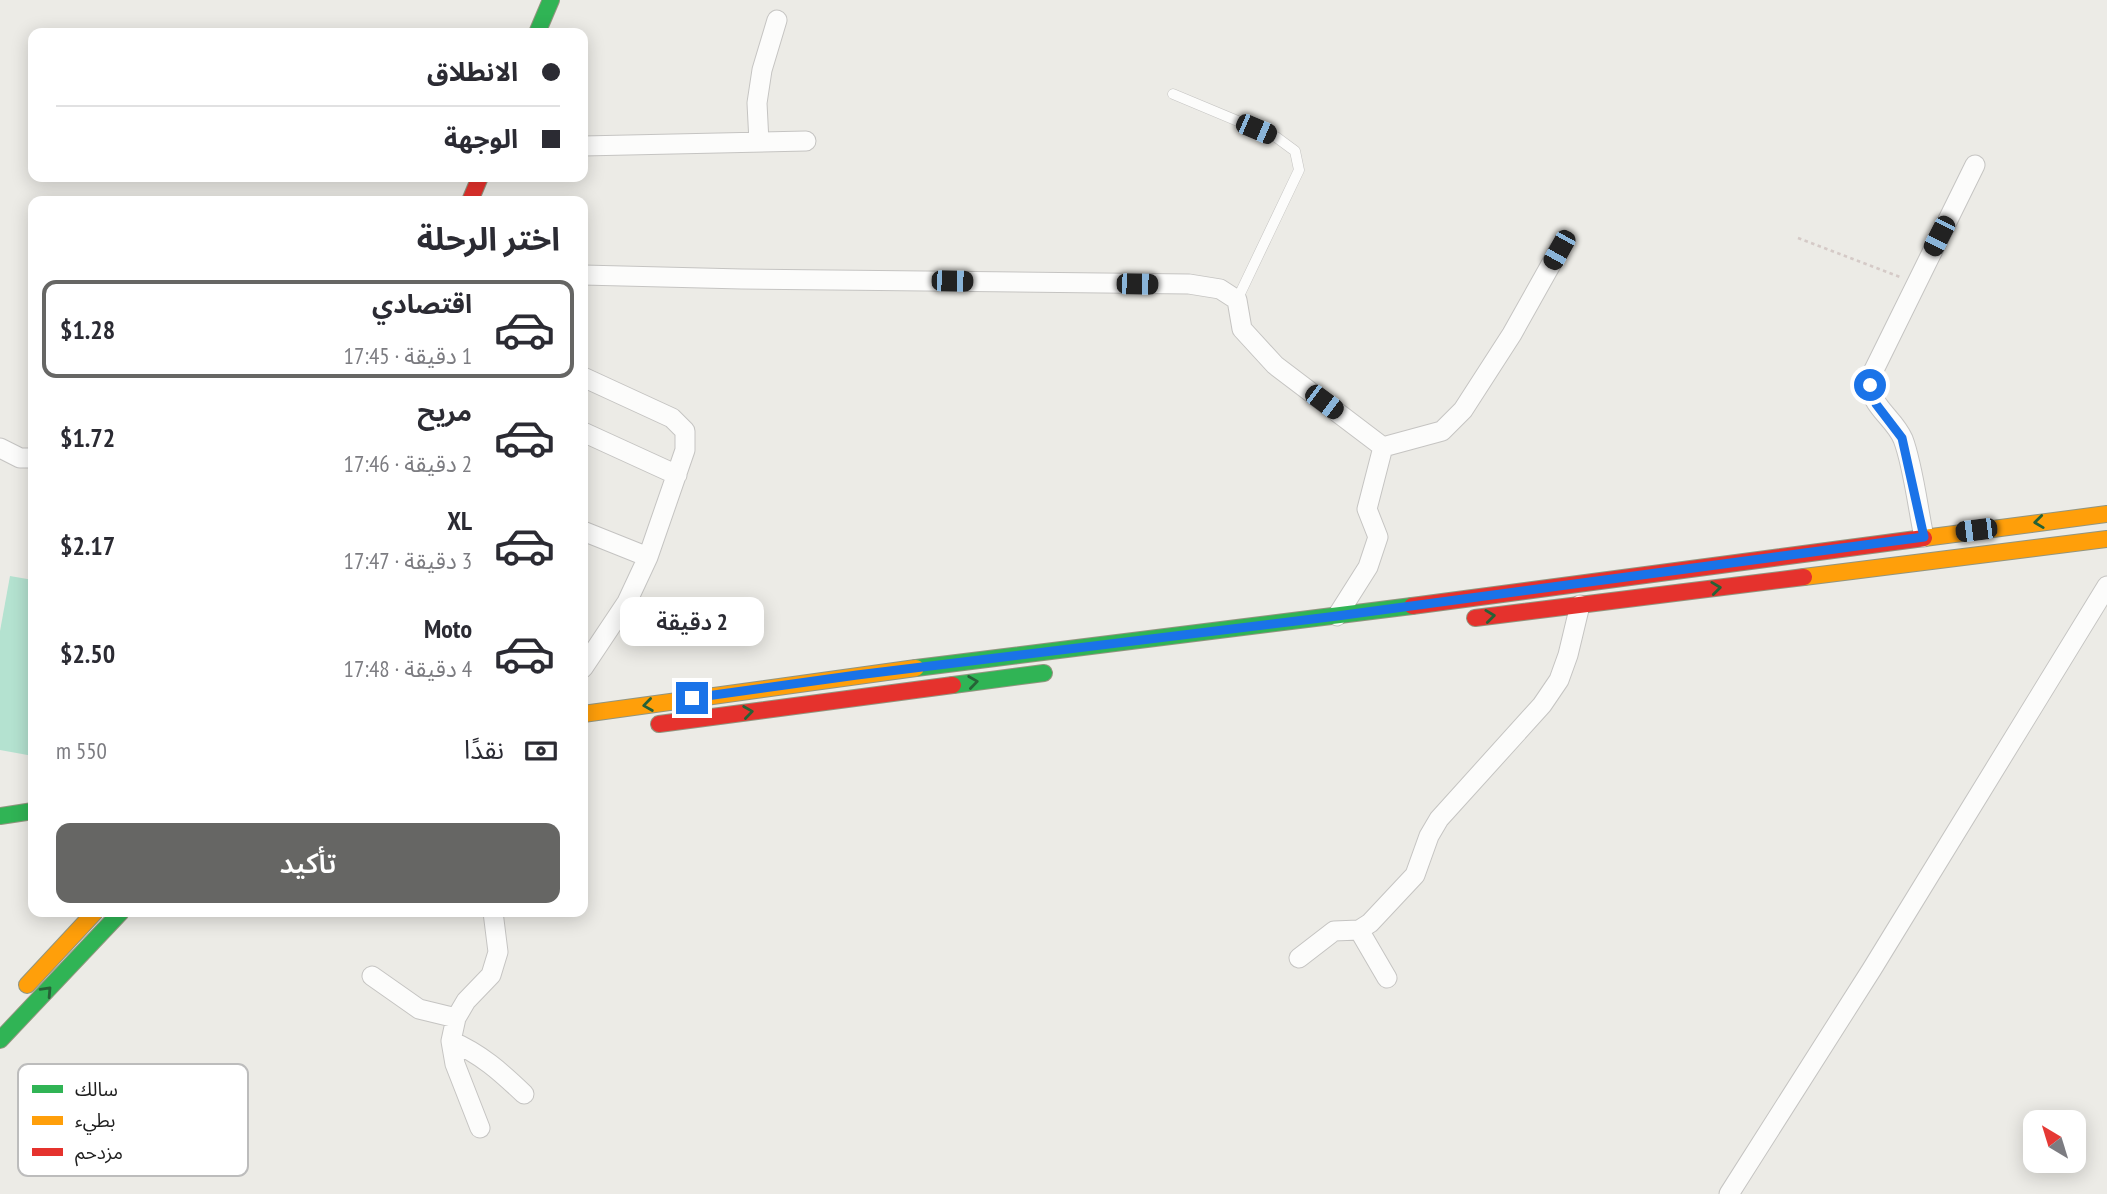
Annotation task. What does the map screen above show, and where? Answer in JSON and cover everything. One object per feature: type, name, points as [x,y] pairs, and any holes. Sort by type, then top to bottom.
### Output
[{"type":"main road","points":[[539,28],[551,0]]},
{"type":"main road","points":[[588,713],[857,675],[1337,616],[2107,514]]},
{"type":"main road","points":[[1455,621],[2107,538]]},
{"type":"main road","points":[[638,726],[1054,671]]},
{"type":"main road","points":[[0,816],[28,812]]},
{"type":"main road","points":[[19,993],[90,917]]},
{"type":"main road","points":[[0,1041],[116,917]]},
{"type":"street","points":[[759,142],[757,103],[762,70],[777,20]]},
{"type":"street","points":[[588,146],[806,141]]},
{"type":"street","points":[[1924,537],[1902,438],[1876,404],[1870,385],[1872,371],[1975,165]]},
{"type":"street","points":[[1383,447],[1442,431],[1463,410],[1512,334],[1559,250]]},
{"type":"street","points":[[588,275],[1189,284],[1220,289],[1237,300],[1242,329],[1275,365],[1383,447]]},
{"type":"street","points":[[588,379],[672,418],[682,426],[687,444],[648,558],[627,602],[588,656]]},
{"type":"street","points":[[588,434],[677,475]]},
{"type":"street","points":[[1337,616],[1368,568],[1378,537],[1367,509],[1383,447]]},
{"type":"street","points":[[0,448],[20,458],[28,458]]},
{"type":"street","points":[[588,533],[648,558]]},
{"type":"street","points":[[1729,1194],[1878,959],[2107,586]]},
{"type":"street","points":[[1299,958],[1335,931],[1359,930],[1370,923],[1388,901],[1409,883],[1415,875],[1429,836],[1439,820],[1542,705],[1559,680],[1580,605]]},
{"type":"street","points":[[480,1128],[455,1064],[451,1041],[456,1018],[466,1001],[491,975],[498,952],[494,917]]},
{"type":"street","points":[[1359,930],[1387,978]]},
{"type":"street","points":[[372,976],[419,1009],[456,1018]]},
{"type":"street","points":[[451,1041],[493,1064],[524,1094]]},
{"type":"lane","points":[[1173,94],[1276,137],[1295,151],[1299,170],[1237,300]]},
{"type":"path","points":[[1798,238],[1916,283]]},
{"type":"green space","points":[[10,576],[28,579],[28,755],[0,750],[0,631]]},
{"type":"traffic: fast","points":[[539,28],[551,0]]},
{"type":"traffic: fast","points":[[916,668],[1412,606]]},
{"type":"traffic: fast","points":[[953,685],[1044,673]]},
{"type":"traffic: fast","points":[[0,816],[28,812]]},
{"type":"traffic: fast","points":[[0,1040],[116,917]]},
{"type":"traffic: slow","points":[[1924,538],[2107,514]]},
{"type":"traffic: slow","points":[[1804,577],[2107,539]]},
{"type":"traffic: slow","points":[[588,713],[916,668]]},
{"type":"traffic: slow","points":[[27,985],[90,917]]},
{"type":"traffic: jam","points":[[472,196],[478,182]]},
{"type":"traffic: jam","points":[[1412,606],[1924,538]]},
{"type":"traffic: jam","points":[[1475,618],[1804,577]]},
{"type":"traffic: jam","points":[[659,724],[953,685]]},
{"type":"route","points":[[692,698],[1337,616],[1924,537],[1905,445],[1893,424],[1872,398],[1870,385]]}]
